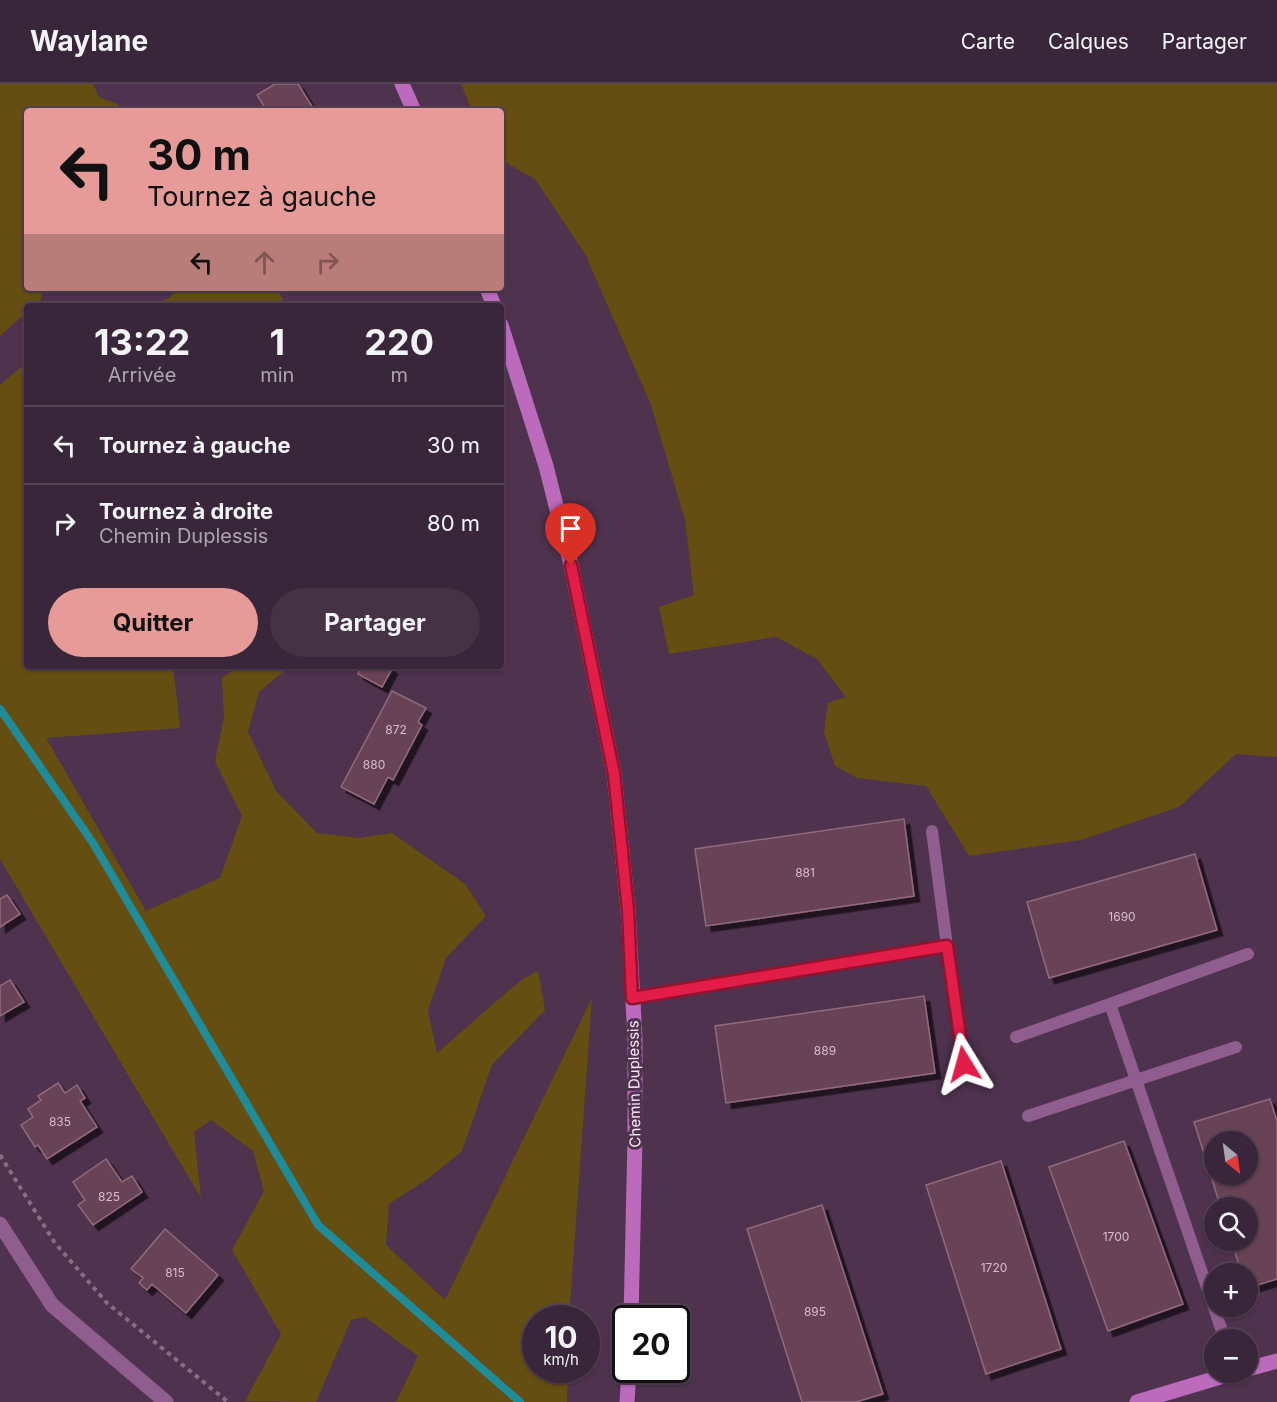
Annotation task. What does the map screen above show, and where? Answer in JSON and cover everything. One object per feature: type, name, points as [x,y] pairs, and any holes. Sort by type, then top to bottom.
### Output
[{"type":"street","points":[[402,84],[413,108]]},
{"type":"street","name":"Chemin Duplessis","points":[[504,334],[546,466],[571,565],[614,774],[628,910],[635,1038],[631,1305]]},
{"type":"street","points":[[0,1224],[52,1305],[166,1402]]},
{"type":"street","points":[[1258,1366],[1277,1361]]},
{"type":"street","points":[[1137,1402],[1204,1382]]},
{"type":"street","points":[[627,1402],[628,1383]]},
{"type":"lane","points":[[932,831],[964,1064]]},
{"type":"lane","points":[[632,998],[947,946]]},
{"type":"lane","points":[[1016,1037],[1248,954]]},
{"type":"lane","points":[[1110,1004],[1221,1329]]},
{"type":"lane","points":[[1028,1116],[1236,1047]]},
{"type":"path","points":[[0,1155],[55,1243],[107,1303],[228,1402]]},
{"type":"shaded area","points":[[0,84],[93,84],[99,97],[117,104],[120,108],[24,108],[24,291],[43,291],[41,299],[36,303],[24,303],[24,315],[0,336]]},
{"type":"shaded area","points":[[461,84],[1277,84],[1277,757],[1236,754],[1179,807],[1081,840],[969,856],[926,786],[857,778],[835,766],[824,732],[828,703],[846,697],[817,659],[776,637],[669,654],[659,607],[694,595],[685,520],[651,405],[585,254],[535,179],[504,162],[504,108],[471,108]]},
{"type":"shaded area","points":[[176,291],[279,291],[284,303],[156,303],[170,298]]},
{"type":"shaded area","points":[[24,365],[24,669],[173,669],[180,728],[46,738],[146,911],[220,878],[242,816],[215,761],[224,717],[222,678],[235,669],[286,669],[259,692],[248,732],[276,791],[317,833],[359,838],[392,833],[465,884],[486,916],[446,958],[428,1010],[437,1053],[521,980],[538,971],[545,1010],[492,1065],[462,1151],[429,1178],[389,1204],[386,1245],[445,1300],[592,998],[570,1305],[522,1305],[522,1383],[568,1383],[567,1402],[396,1402],[418,1356],[365,1317],[351,1320],[316,1402],[245,1401],[281,1334],[232,1250],[264,1191],[253,1151],[211,1120],[194,1132],[201,1198],[0,859],[0,385]]},
{"type":"building","points":[[275,84],[298,84],[313,108],[265,108],[257,95]]},
{"type":"building","points":[[360,669],[392,669],[382,687],[358,674]]},
{"type":"building","points":[[392,691],[426,708],[418,722],[422,725],[393,780],[388,777],[374,804],[341,787]]},
{"type":"building","points":[[904,819],[914,896],[706,926],[695,849]]},
{"type":"building","points":[[1195,854],[1217,930],[1049,978],[1027,902]]},
{"type":"building","points":[[7,895],[20,914],[0,927],[0,899]]},
{"type":"building","points":[[10,980],[24,1002],[0,1016],[0,986]]},
{"type":"building","points":[[924,996],[935,1073],[726,1103],[715,1026]]},
{"type":"building","points":[[58,1083],[65,1093],[77,1085],[85,1098],[80,1101],[97,1127],[47,1159],[38,1145],[35,1147],[21,1125],[33,1117],[28,1109],[41,1100],[38,1096]]},
{"type":"building","points":[[1270,1099],[1277,1121],[1277,1279],[1258,1285],[1258,1263],[1238,1263],[1235,1251],[1258,1251],[1258,1197],[1218,1197],[1214,1185],[1258,1185],[1258,1131],[1204,1131],[1204,1154],[1194,1122]]},
{"type":"building","points":[[1124,1141],[1183,1304],[1108,1331],[1049,1167]]},
{"type":"building","points":[[106,1159],[122,1182],[132,1176],[142,1192],[93,1225],[78,1205],[85,1200],[73,1182]]},
{"type":"building","points":[[1001,1161],[1061,1349],[986,1374],[926,1185]]},
{"type":"building","points":[[822,1205],[883,1394],[856,1402],[802,1402],[747,1229]]},
{"type":"building","points":[[165,1229],[218,1275],[186,1313],[152,1284],[147,1290],[139,1283],[143,1278],[131,1269]]},
{"type":"waterway","points":[[0,709],[93,843],[318,1225],[520,1402]]},
{"type":"route","points":[[571,565],[614,774],[628,910],[632,998],[947,946],[964,1064]]}]
